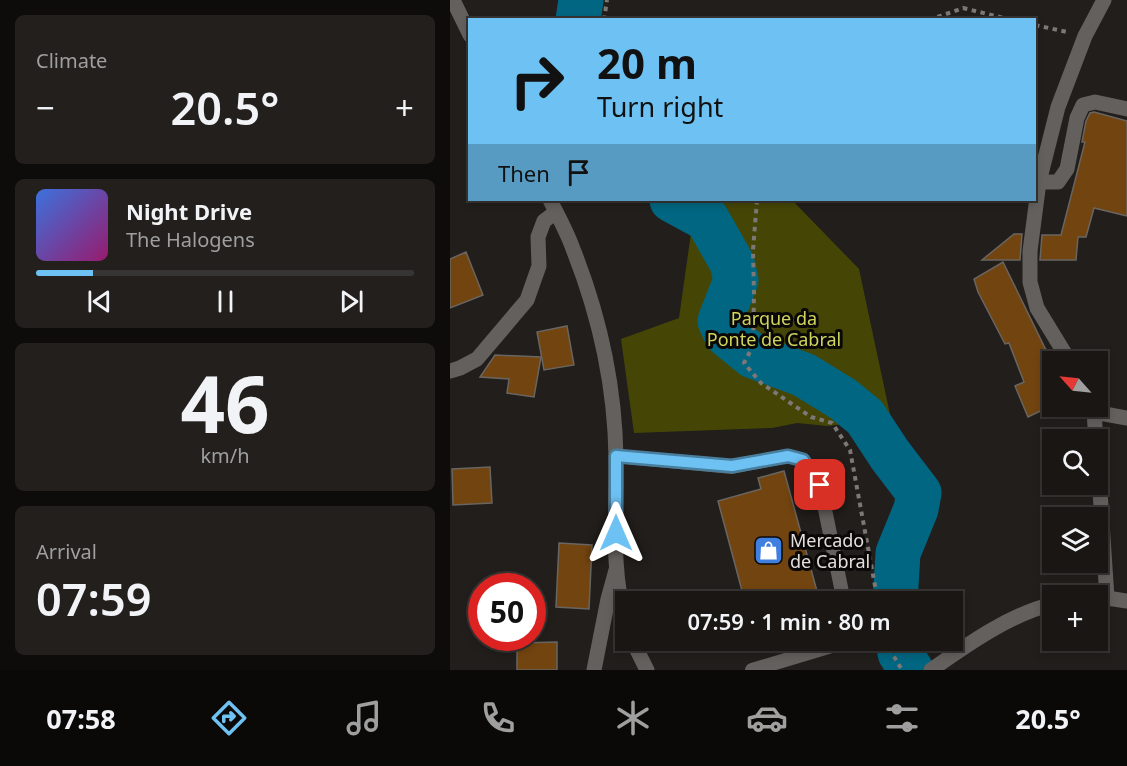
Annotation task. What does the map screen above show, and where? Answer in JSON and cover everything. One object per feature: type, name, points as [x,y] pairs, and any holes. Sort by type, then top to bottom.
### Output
[{"type":"street","points":[[453,0],[468,31]]},
{"type":"street","points":[[1063,351],[1037,308],[1030,282],[1030,251],[1039,182],[1058,107],[1085,36],[1104,0]]},
{"type":"street","points":[[1039,182],[1058,182],[1066,169],[1077,118],[1083,105],[1095,102],[1127,109]]},
{"type":"street","points":[[450,371],[477,359],[527,300],[539,266],[538,237],[553,206]]},
{"type":"street","points":[[553,206],[583,276],[604,343],[613,402],[616,456],[616,569],[619,591]]},
{"type":"street","points":[[1108,413],[1127,418]]},
{"type":"street","points":[[1099,495],[1103,585]]},
{"type":"street","points":[[594,670],[616,569]]},
{"type":"street","points":[[1108,599],[1127,601]]},
{"type":"street","points":[[936,666],[993,630],[1042,606]]},
{"type":"street","points":[[638,651],[647,670]]},
{"type":"lane","points":[[616,456],[732,466],[788,456],[803,460],[820,485],[842,591]]},
{"type":"lane","points":[[752,670],[815,651]]},
{"type":"path","points":[[603,18],[607,0]]},
{"type":"path","points":[[934,18],[963,8],[1004,18]]},
{"type":"path","points":[[1036,25],[1085,36]]},
{"type":"path","points":[[744,363],[753,346],[753,250],[757,201]]},
{"type":"path","points":[[891,651],[902,670]]},
{"type":"green space","name":"Parque da Ponte de Cabral","points":[[722,201],[793,201],[859,269],[891,419],[827,426],[797,423],[772,428],[634,433],[621,339],[679,318],[692,226]]},
{"type":"building","points":[[1094,112],[1127,121],[1127,216],[1094,208],[1086,237],[1078,237],[1076,260],[1040,260],[1042,235],[1061,235],[1085,142],[1082,142],[1086,121],[1090,113]]},
{"type":"building","points":[[1014,234],[1022,234],[1020,260],[982,260]]},
{"type":"building","points":[[466,252],[483,295],[450,308],[450,259]]},
{"type":"building","points":[[1003,262],[1047,351],[1042,351],[1042,410],[1028,417],[1015,386],[1024,382],[1009,343],[1005,344],[978,292],[974,279]]},
{"type":"building","points":[[567,326],[574,365],[544,370],[537,332]]},
{"type":"building","points":[[495,355],[541,357],[534,397],[507,393],[509,379],[480,377]]},
{"type":"building","points":[[490,467],[492,503],[453,505],[452,469]]},
{"type":"building","name":"Mercado de Cabral","points":[[784,471],[817,591],[742,591],[718,501],[761,489],[758,478]]},
{"type":"building","points":[[559,543],[592,545],[589,609],[556,607]]},
{"type":"building","points":[[546,642],[557,642],[557,670],[517,670],[517,651],[546,651]]},
{"type":"waterway","points":[[578,18],[581,0]]},
{"type":"waterway","points":[[674,201],[707,219],[732,263],[736,280],[720,321],[726,334],[753,356],[804,375],[843,399],[865,417],[919,493],[916,509],[898,553],[896,591]]},
{"type":"waterway","points":[[900,651],[911,670]]},
{"type":"place","name":"Mercado de Cabral","points":[[769,551]]},
{"type":"route","points":[[616,533],[616,456],[732,466],[788,456],[803,460],[820,485]]}]
